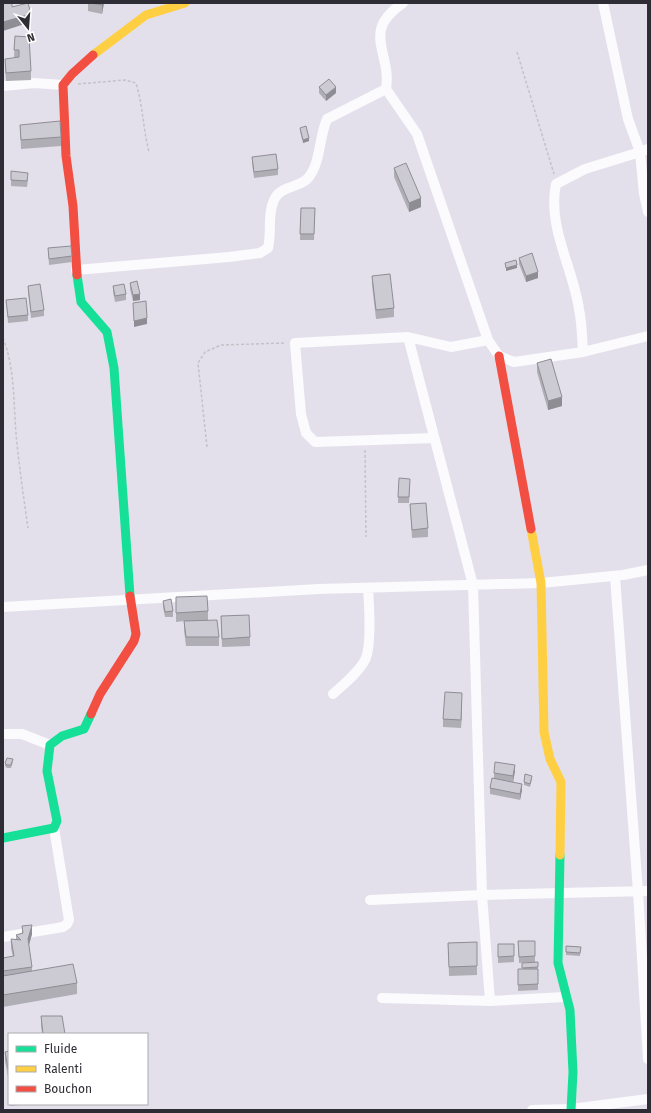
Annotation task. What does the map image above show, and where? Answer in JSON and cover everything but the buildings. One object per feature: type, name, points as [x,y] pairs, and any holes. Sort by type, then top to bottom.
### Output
[{"type":"street","points":[[3,937],[62,927],[70,920],[54,828],[57,821],[47,771],[50,745],[62,736],[84,729],[100,694],[134,641],[136,634],[130,600],[114,368],[107,332],[81,302],[76,270],[73,206],[65,149],[63,85],[72,74],[107,43],[146,15],[185,3]]},
{"type":"street","points":[[403,3],[386,17],[382,26],[380,44],[387,82],[386,89],[417,134],[488,340],[499,356],[541,583],[544,732],[550,760],[561,782],[558,963],[570,1010],[573,1072],[571,1109]]},
{"type":"street","points":[[603,3],[628,119],[644,151],[644,194],[648,212]]},
{"type":"street","points":[[3,86],[34,82],[63,85]]},
{"type":"street","points":[[76,270],[260,253],[268,248],[271,238],[270,221],[274,199],[283,190],[309,178],[316,162],[326,119],[386,89]]},
{"type":"street","points":[[583,352],[580,309],[556,226],[554,196],[556,184],[585,169],[644,151]]},
{"type":"street","points":[[499,356],[514,362],[583,352],[648,336]]},
{"type":"street","points":[[434,438],[315,442],[306,433],[302,414],[295,343],[408,337],[451,347],[488,340]]},
{"type":"street","points":[[408,337],[473,585],[482,895],[490,1001]]},
{"type":"street","points":[[3,607],[368,588],[541,583],[615,576],[648,570]]},
{"type":"street","points":[[615,576],[643,891],[648,1059]]},
{"type":"street","points":[[333,694],[357,672],[366,658],[370,625],[368,588]]},
{"type":"street","points":[[3,734],[22,734],[50,745]]},
{"type":"street","points":[[3,838],[54,828]]},
{"type":"street","points":[[370,900],[482,895],[643,891]]},
{"type":"street","points":[[382,998],[490,1001],[566,998]]},
{"type":"street","points":[[532,1110],[571,1109],[648,1099]]},
{"type":"path","points":[[517,52],[556,184]]},
{"type":"path","points":[[63,85],[125,80],[136,83],[143,111],[144,134],[148,152]]},
{"type":"path","points":[[3,338],[9,357],[14,391],[17,443],[28,528]]},
{"type":"path","points":[[207,447],[198,362],[205,352],[221,345],[295,343]]},
{"type":"path","points":[[365,440],[366,537]]},
{"type":"traffic: fast","points":[[77,275],[81,302],[107,332],[114,368],[130,596]]},
{"type":"traffic: fast","points":[[3,838],[54,828],[57,821],[47,771],[50,745],[62,736],[84,729],[91,714]]},
{"type":"traffic: fast","points":[[560,855],[558,963],[570,1010],[573,1072],[571,1110]]},
{"type":"traffic: slow","points":[[93,55],[146,15],[185,3]]},
{"type":"traffic: slow","points":[[531,529],[541,583],[544,732],[550,759],[561,782],[560,855]]},
{"type":"traffic: jam","points":[[77,275],[73,206],[66,156],[63,85],[72,74],[93,55]]},
{"type":"traffic: jam","points":[[499,356],[531,529]]},
{"type":"traffic: jam","points":[[91,714],[100,694],[134,641],[136,634],[130,596]]}]
